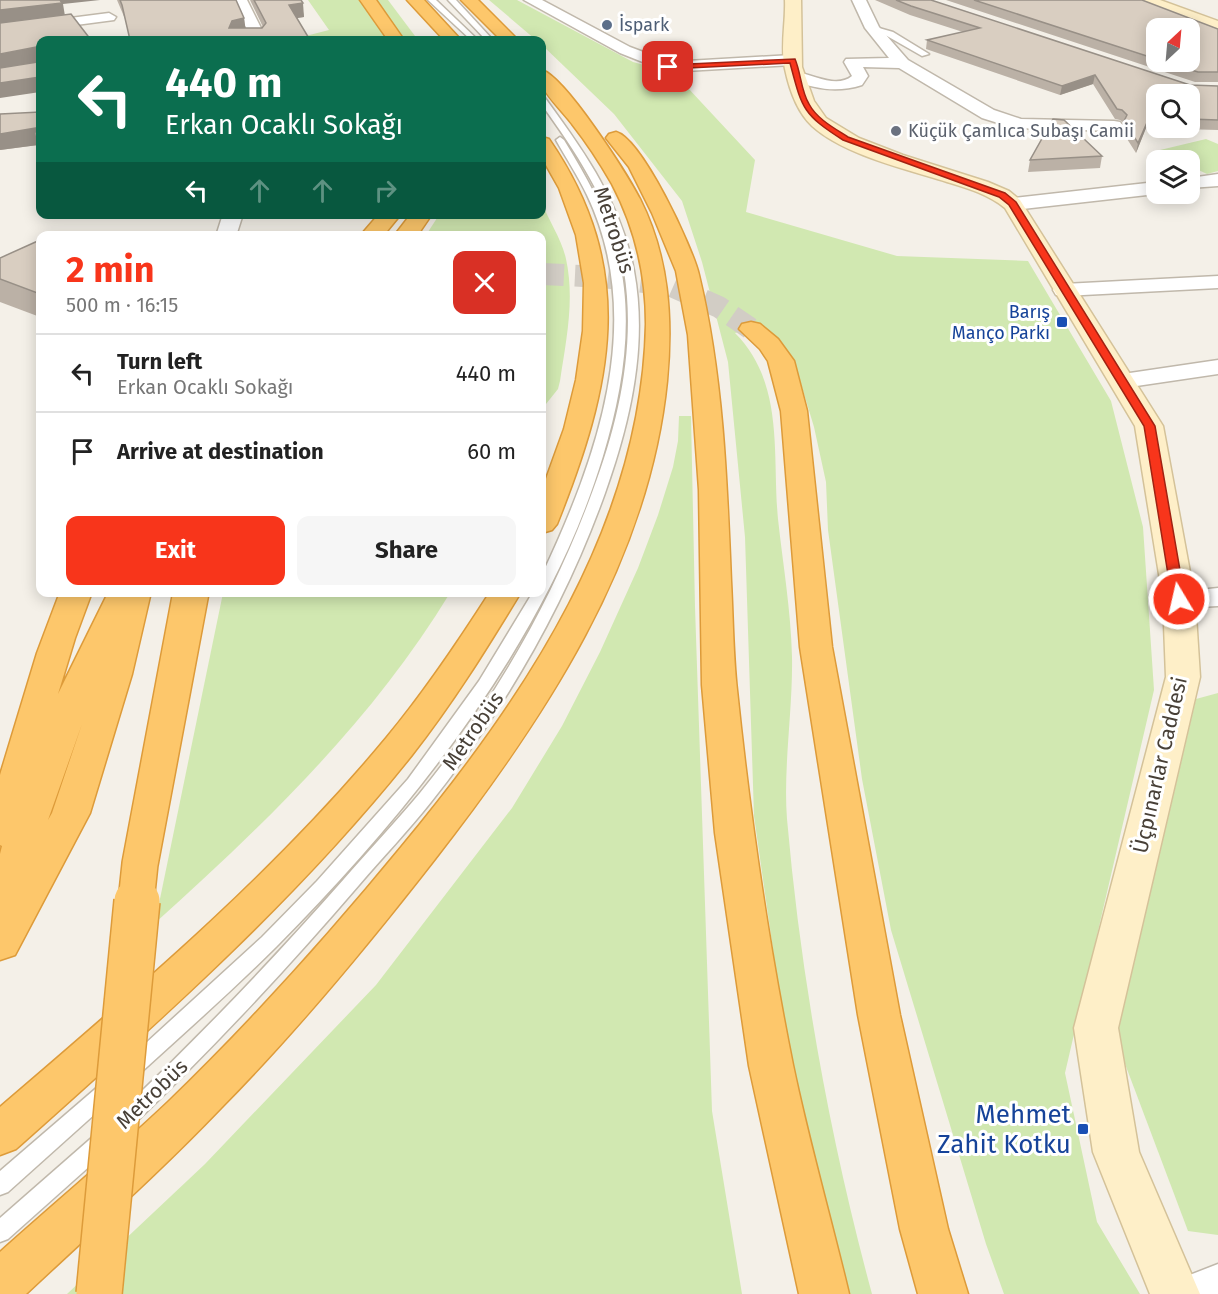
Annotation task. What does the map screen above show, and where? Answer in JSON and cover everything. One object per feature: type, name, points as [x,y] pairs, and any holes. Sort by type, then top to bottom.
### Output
[{"type":"highway","points":[[368,0],[393,36]]},
{"type":"highway","points":[[406,0],[431,36]]},
{"type":"highway","points":[[415,0],[449,36]]},
{"type":"highway","points":[[469,0],[506,36]]},
{"type":"highway","points":[[546,77],[605,123],[638,166],[663,213],[687,272],[700,334],[711,468],[719,685],[734,833],[771,1066],[824,1294]]},
{"type":"highway","points":[[0,1285],[206,1094],[334,957],[447,818],[507,737],[553,665],[598,576],[632,494],[647,438],[656,377],[659,316],[654,275],[638,219],[616,171],[585,126],[546,79]]},
{"type":"highway","points":[[546,149],[567,183],[581,215],[595,266],[597,316],[593,368],[580,426],[546,515]]},
{"type":"highway","points":[[376,231],[386,219]]},
{"type":"highway","points":[[409,231],[418,219]]},
{"type":"highway","points":[[751,329],[769,344],[781,361],[794,411],[816,647],[879,1016],[924,1229],[944,1294]]},
{"type":"highway","points":[[0,858],[11,801],[42,693],[74,597]]},
{"type":"highway","points":[[0,916],[37,795],[82,677],[121,597]]},
{"type":"highway","points":[[0,944],[71,813],[115,674],[134,597]]},
{"type":"highway","points":[[99,1294],[140,864],[190,597]]},
{"type":"highway","points":[[0,1135],[129,1021],[250,908],[365,789],[429,708],[481,635],[503,597]]},
{"type":"street","points":[[105,0],[109,17],[117,33]]},
{"type":"street","points":[[240,0],[257,36]]},
{"type":"street","points":[[531,0],[625,50],[668,67],[795,69],[822,85],[838,87],[856,82],[860,76],[852,62],[902,63]]},
{"type":"street","name":"Üçpınarlar Caddesi","points":[[793,0],[795,69],[805,104],[819,121],[846,139],[981,186],[1002,195],[1013,204],[1149,426],[1179,599],[1183,677],[1096,1028],[1116,1152],[1175,1294]]},
{"type":"street","points":[[859,0],[872,28],[902,63],[999,119],[1032,125],[1114,126]]},
{"type":"street","points":[[1145,0],[1218,26]]},
{"type":"street","points":[[0,31],[109,17]]},
{"type":"street","points":[[1200,182],[1218,180]]},
{"type":"street","points":[[1013,204],[1146,189]]},
{"type":"street","points":[[1064,290],[1218,282]]},
{"type":"street","points":[[1123,381],[1218,367]]},
{"type":"street","points":[[1179,599],[1218,597]]},
{"type":"street","points":[[1197,1294],[1218,1286]]},
{"type":"lane","points":[[432,0],[471,36]]},
{"type":"lane","points":[[452,0],[486,36]]},
{"type":"lane","points":[[872,28],[890,34],[925,54]]},
{"type":"lane","name":"Metrobüs","points":[[0,1232],[93,1150],[196,1052],[327,911],[435,786],[504,687],[549,611],[589,524],[618,439],[633,346],[629,270],[616,223],[599,182],[580,151],[546,105]]},
{"type":"lane","name":"Metrobüs","points":[[546,121],[586,181],[604,223],[617,270],[620,346],[604,439],[574,523],[546,581]]},
{"type":"lane","name":"Metrobüs","points":[[0,1185],[71,1125],[268,942],[323,886],[414,783],[485,684],[537,597]]},
{"type":"green space","points":[[308,0],[360,0],[385,36],[306,36],[329,30]]},
{"type":"green space","points":[[376,0],[388,0],[415,36],[400,36]]},
{"type":"green space","points":[[489,0],[517,0],[633,62],[674,73],[755,160],[746,212],[897,256],[1028,261],[1111,401],[1143,527],[1154,690],[1065,1073],[1097,1222],[1140,1294],[1004,1294],[986,1244],[891,930],[862,779],[828,530],[826,482],[814,427],[795,364],[787,350],[763,326],[735,333],[751,353],[762,374],[773,421],[776,495],[791,640],[792,677],[786,800],[793,879],[809,999],[830,1118],[872,1294],[846,1294],[822,1209],[780,999],[754,816],[745,537],[728,362],[702,262],[682,201],[614,114],[546,49],[546,36],[531,36]]},
{"type":"green space","points":[[1206,139],[1218,144],[1218,171],[1207,174],[1200,171],[1200,150],[1160,150]]},
{"type":"green space","points":[[546,212],[566,259],[570,305],[560,381],[558,389],[546,404],[546,231],[429,231],[436,219],[546,219]]},
{"type":"green space","points":[[679,416],[691,416],[712,1111],[742,1294],[67,1294],[205,1164],[376,985],[512,808],[562,726],[600,652],[638,568],[673,467],[678,441]]},
{"type":"green space","points":[[222,597],[447,597],[387,684],[352,727],[277,808],[155,923]]},
{"type":"green space","points":[[1218,693],[1218,1235],[1188,1231],[1116,1040],[1196,699]]},
{"type":"building","points":[[0,0],[60,0],[62,3],[0,10]]},
{"type":"building","points":[[120,0],[236,0],[244,18],[232,21],[229,28],[262,28],[266,23],[254,0],[301,0],[303,3],[289,5],[308,36],[129,36]]},
{"type":"building","points":[[896,0],[931,0],[1187,84],[1146,84],[1146,125],[1138,143],[1124,121],[1127,115],[1117,109],[1095,75],[1062,86],[927,40],[980,28]]},
{"type":"building","points":[[974,0],[1142,0],[1189,18],[1146,18],[1146,56]]},
{"type":"building","points":[[71,14],[88,36],[36,36],[36,47],[0,54],[0,23]]},
{"type":"building","points":[[1200,22],[1218,29],[1218,72],[1200,72]]},
{"type":"building","points":[[36,62],[36,78],[0,83],[0,68]]},
{"type":"building","points":[[1200,85],[1218,86],[1218,120],[1200,119]]},
{"type":"building","points":[[36,112],[36,128],[0,134],[0,114]]},
{"type":"building","points":[[1053,119],[1064,120],[1102,156],[1030,160]]},
{"type":"building","points":[[36,242],[36,292],[0,279],[0,258]]},
{"type":"tunnel","points":[[546,274],[603,277],[669,285],[719,307],[751,329]]},
{"type":"place","name":"İspark","points":[[607,25]]},
{"type":"place","name":"Küçük Çamlıca Subaşı Camii","points":[[896,131]]},
{"type":"place","name":"Barış Manço Parkı","points":[[1062,322]]},
{"type":"place","name":"Mehmet Zahit Kotku","points":[[1083,1129]]},
{"type":"route","points":[[668,67],[792,60],[805,104],[819,121],[832,130],[846,139],[981,186],[1002,195],[1013,204],[1149,426],[1161,484],[1179,599]]}]
